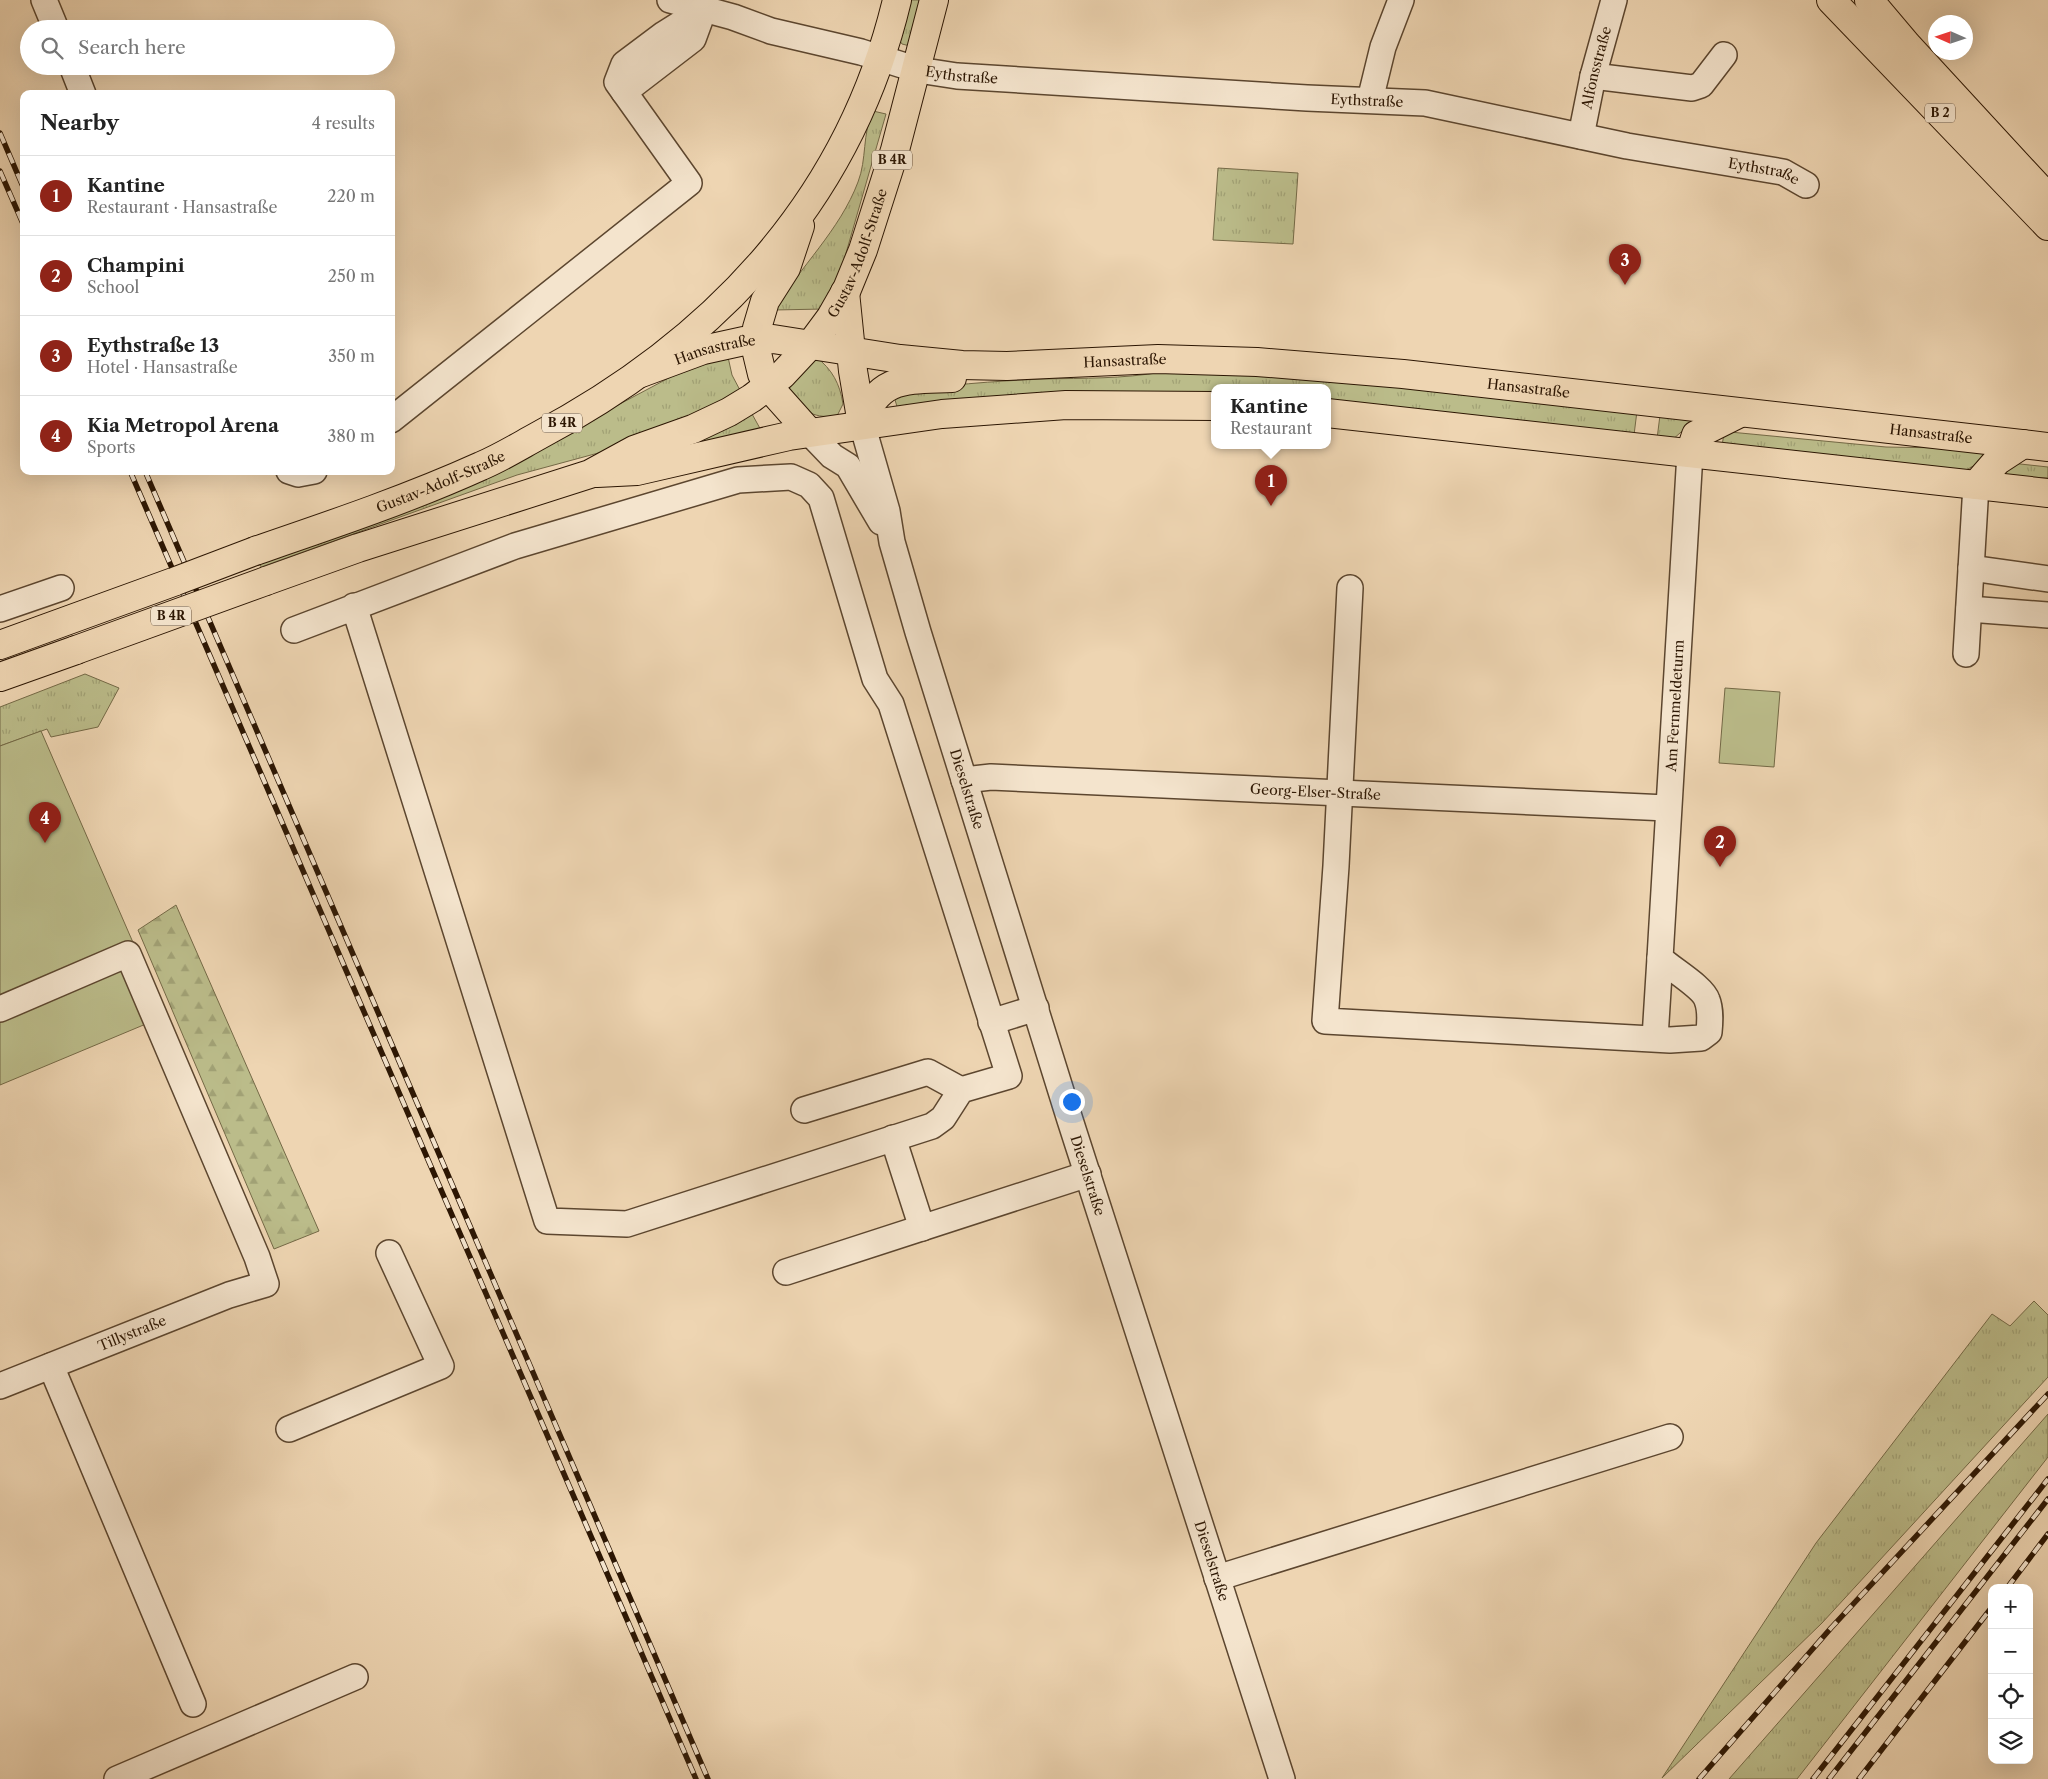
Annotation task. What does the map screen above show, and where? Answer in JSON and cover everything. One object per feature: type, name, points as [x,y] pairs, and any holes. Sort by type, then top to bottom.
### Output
[{"type":"main road","name":"Gustav-Adolf-Straße","points":[[0,645],[255,551],[367,513],[482,466],[568,420],[641,373],[723,306],[769,255],[808,203],[849,132],[880,57],[897,0]]},
{"type":"main road","name":"Gustav-Adolf-Straße","points":[[0,677],[358,548],[590,474],[634,450],[720,417],[768,386],[811,344],[831,317],[845,292],[869,234],[918,70],[934,0]]},
{"type":"main road","name":"B 2","points":[[1831,0],[2048,226]]},
{"type":"main road","name":"B 2","points":[[1869,0],[1918,59],[2048,198]]},
{"type":"main road","name":"Gustav-Adolf-Straße","points":[[808,203],[786,268],[765,301],[759,318],[756,340],[758,359],[768,386],[809,432]]},
{"type":"main road","points":[[845,292],[850,351],[862,424]]},
{"type":"main road","name":"Hansastraße","points":[[641,373],[703,350],[756,340],[788,340],[925,362],[1007,366],[1166,359],[1284,363],[1403,374],[2036,445]]},
{"type":"main road","name":"Hansastraße","points":[[862,424],[871,401],[877,393],[893,385],[924,379],[958,378],[1007,366]]},
{"type":"main road","points":[[809,432],[958,412],[1039,406],[1145,404],[1211,406]]},
{"type":"main road","points":[[1331,413],[2048,494]]},
{"type":"main road","points":[[1690,453],[1696,435],[1704,429],[1740,413]]},
{"type":"main road","name":"Gustav-Adolf-Straße","points":[[590,474],[637,471],[734,447],[809,432]]},
{"type":"main road","points":[[1976,485],[1997,461],[2036,445]]},
{"type":"street","points":[[44,0],[52,20]]},
{"type":"street","points":[[670,0],[771,31],[880,57],[918,70]]},
{"type":"street","points":[[1370,100],[1383,47],[1401,0]]},
{"type":"street","name":"Alfonsstraße","points":[[1581,136],[1593,76],[1614,0]]},
{"type":"street","points":[[395,417],[689,183],[620,87],[693,39],[704,9]]},
{"type":"street","points":[[1593,76],[1692,88],[1701,85],[1724,55]]},
{"type":"street","name":"Eythstraße","points":[[918,70],[957,76],[1425,104],[1627,146],[1783,172],[1806,185]]},
{"type":"street","points":[[76,75],[81,90]]},
{"type":"street","points":[[848,466],[853,442],[862,424]]},
{"type":"street","name":"Dieselstraße","points":[[862,424],[887,511],[892,542],[964,780],[1282,1779]]},
{"type":"street","name":"Dieselstraße","points":[[809,432],[832,456],[848,466],[892,542]]},
{"type":"street","name":"Am Fernmeldeturm","points":[[1654,1038],[1690,453]]},
{"type":"street","points":[[294,630],[354,606],[515,546],[738,480],[791,477],[810,485],[821,498],[876,679],[891,704],[1009,1076],[961,1090],[943,1118],[932,1126],[627,1224],[547,1220],[354,606]]},
{"type":"street","points":[[1966,654],[1976,485]]},
{"type":"street","points":[[1971,568],[2048,579]]},
{"type":"street","points":[[0,609],[61,588]]},
{"type":"street","points":[[1350,588],[1340,793],[1325,1022],[1670,1040],[1701,1038],[1709,1032],[1710,1018],[1707,999],[1690,981],[1660,958]]},
{"type":"street","points":[[1969,602],[2048,599]]},
{"type":"street","points":[[1969,602],[2048,615]]},
{"type":"street","name":"Georg-Elser-Straße","points":[[964,780],[991,777],[1668,808]]},
{"type":"street","name":"Tillystraße","points":[[0,1009],[128,954],[266,1284],[221,1298],[0,1386]]},
{"type":"street","points":[[992,1022],[1036,1008]]},
{"type":"street","points":[[804,1110],[928,1072],[961,1090]]},
{"type":"street","points":[[893,1138],[922,1228]]},
{"type":"street","points":[[786,1272],[1088,1174]]},
{"type":"street","points":[[289,1428],[441,1366],[389,1253]]},
{"type":"street","points":[[51,1366],[193,1704]]},
{"type":"street","points":[[1217,1578],[1670,1437]]},
{"type":"street","points":[[117,1779],[355,1677]]},
{"type":"green space","points":[[909,0],[924,0],[910,46],[902,44],[900,41]]},
{"type":"green space","points":[[873,111],[886,114],[840,274],[824,309],[774,310],[830,232],[850,200],[861,173],[867,129]]},
{"type":"green space","points":[[1218,168],[1298,173],[1293,244],[1213,240]]},
{"type":"green space","points":[[728,357],[732,375],[742,394],[602,452],[517,475],[261,567],[260,563],[601,414],[680,372]]},
{"type":"green space","points":[[816,357],[831,372],[840,390],[843,404],[837,416],[820,416],[807,411],[786,389]]},
{"type":"green space","points":[[1162,372],[1271,374],[1637,411],[1634,435],[1331,404],[1331,384],[1211,384],[1211,397],[898,410],[893,393],[987,382],[1118,377]]},
{"type":"green space","points":[[752,414],[762,432],[696,444],[700,441]]},
{"type":"green space","points":[[1660,415],[1712,420],[1690,424],[1671,441],[1657,439]]},
{"type":"green space","points":[[1730,432],[1886,447],[1990,451],[1991,456],[1961,473],[1722,446],[1724,433]]},
{"type":"green space","points":[[2011,463],[2048,467],[2048,478],[2008,476],[2004,473]]},
{"type":"green space","points":[[85,674],[119,688],[98,727],[51,737],[47,729],[0,746],[0,707]]},
{"type":"green space","points":[[1725,688],[1780,692],[1774,767],[1719,763]]},
{"type":"green space","points":[[41,731],[165,1016],[0,1085],[0,746]]},
{"type":"green space","points":[[176,905],[319,1231],[274,1249],[138,930]]},
{"type":"green space","points":[[2034,1301],[2048,1315],[2048,1377],[1822,1623],[1662,1778],[1816,1543],[1992,1314],[2010,1326]]},
{"type":"green space","points":[[2048,1414],[2048,1457],[1797,1779],[1729,1779]]},
{"type":"railway","points":[[0,133],[20,180]]},
{"type":"railway","points":[[0,171],[20,217]]},
{"type":"railway","points":[[132,475],[696,1779]]},
{"type":"railway","points":[[147,475],[708,1779]]},
{"type":"railway","points":[[1699,1779],[1831,1628],[2048,1394]]},
{"type":"railway","points":[[1813,1779],[2048,1479]]},
{"type":"railway","points":[[1829,1779],[2048,1499]]},
{"type":"railway","points":[[2010,1584],[2048,1534]]},
{"type":"railway","points":[[1859,1779],[1988,1612]]},
{"type":"place","name":"Eythstraße 13","points":[[1625,285]]},
{"type":"place","name":"Kantine","points":[[1271,506]]},
{"type":"place","name":"Kia Metropol Arena","points":[[45,843]]},
{"type":"place","name":"Champini","points":[[1720,867]]}]
